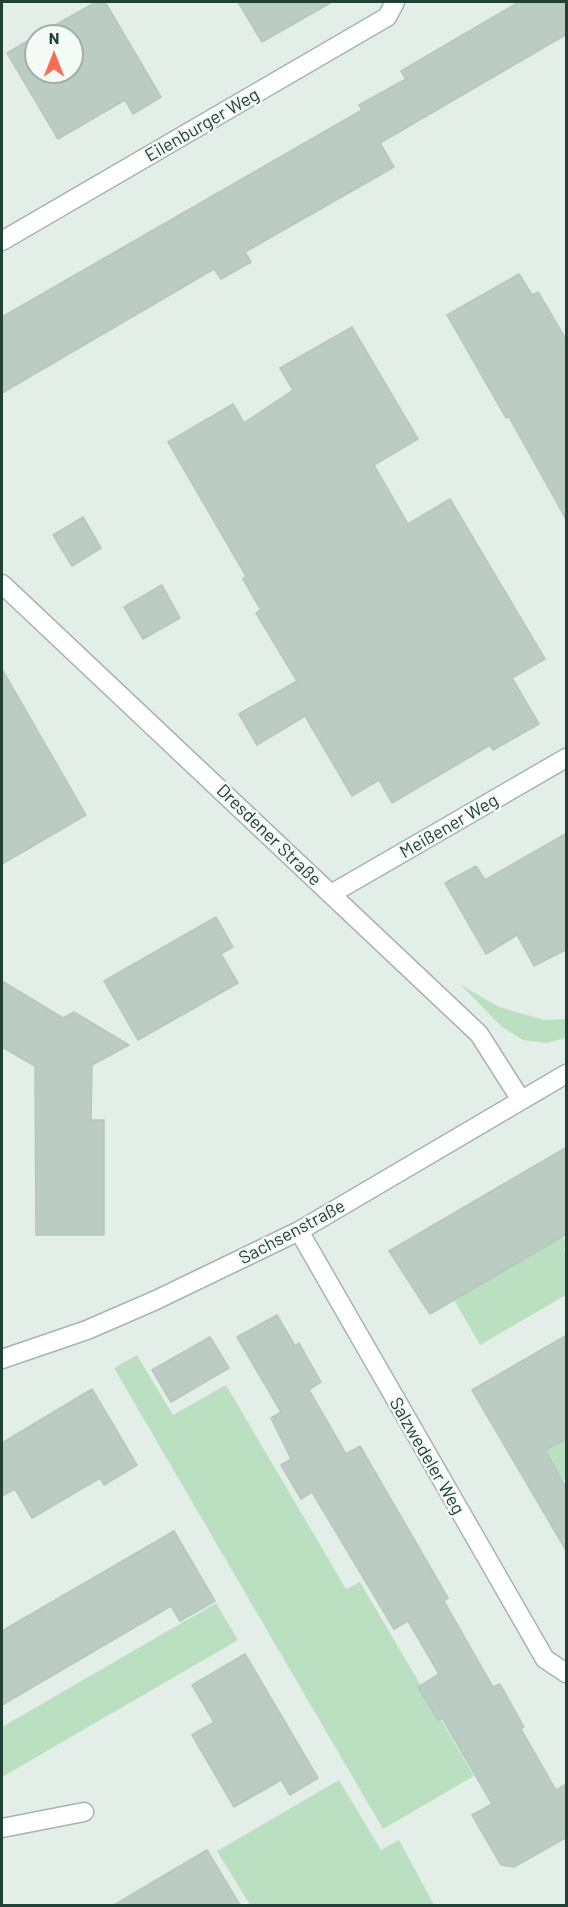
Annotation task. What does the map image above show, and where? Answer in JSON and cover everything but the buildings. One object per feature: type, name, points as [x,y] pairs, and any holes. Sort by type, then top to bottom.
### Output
[{"type":"street","name":"Eilenburger Weg","points":[[2,241],[387,17],[395,2]]},
{"type":"street","name":"Dresdener Straße","points":[[2,584],[479,1034],[520,1100]]},
{"type":"street","name":"Meißener Weg","points":[[331,894],[567,758]]},
{"type":"street","name":"Sachsenstraße","points":[[2,1359],[87,1330],[298,1231],[567,1074]]},
{"type":"street","name":"Salzwedeler Weg","points":[[298,1231],[545,1659],[567,1673]]},
{"type":"street","points":[[2,1828],[84,1812]]},
{"type":"green space","points":[[461,985],[499,1007],[544,1020],[566,1019],[566,1038],[546,1043],[523,1040],[502,1027]]},
{"type":"green space","points":[[563,1237],[566,1243],[564,1251],[566,1255],[566,1295],[480,1345],[454,1300]]},
{"type":"green space","points":[[137,1355],[173,1415],[226,1385],[346,1589],[360,1582],[474,1776],[383,1829],[114,1368]]},
{"type":"green space","points":[[566,1439],[566,1479],[563,1481],[545,1450]]},
{"type":"green space","points":[[216,1603],[238,1640],[2,1777],[2,1727]]},
{"type":"green space","points":[[339,1780],[381,1850],[399,1840],[434,1905],[250,1905],[217,1851]]}]
